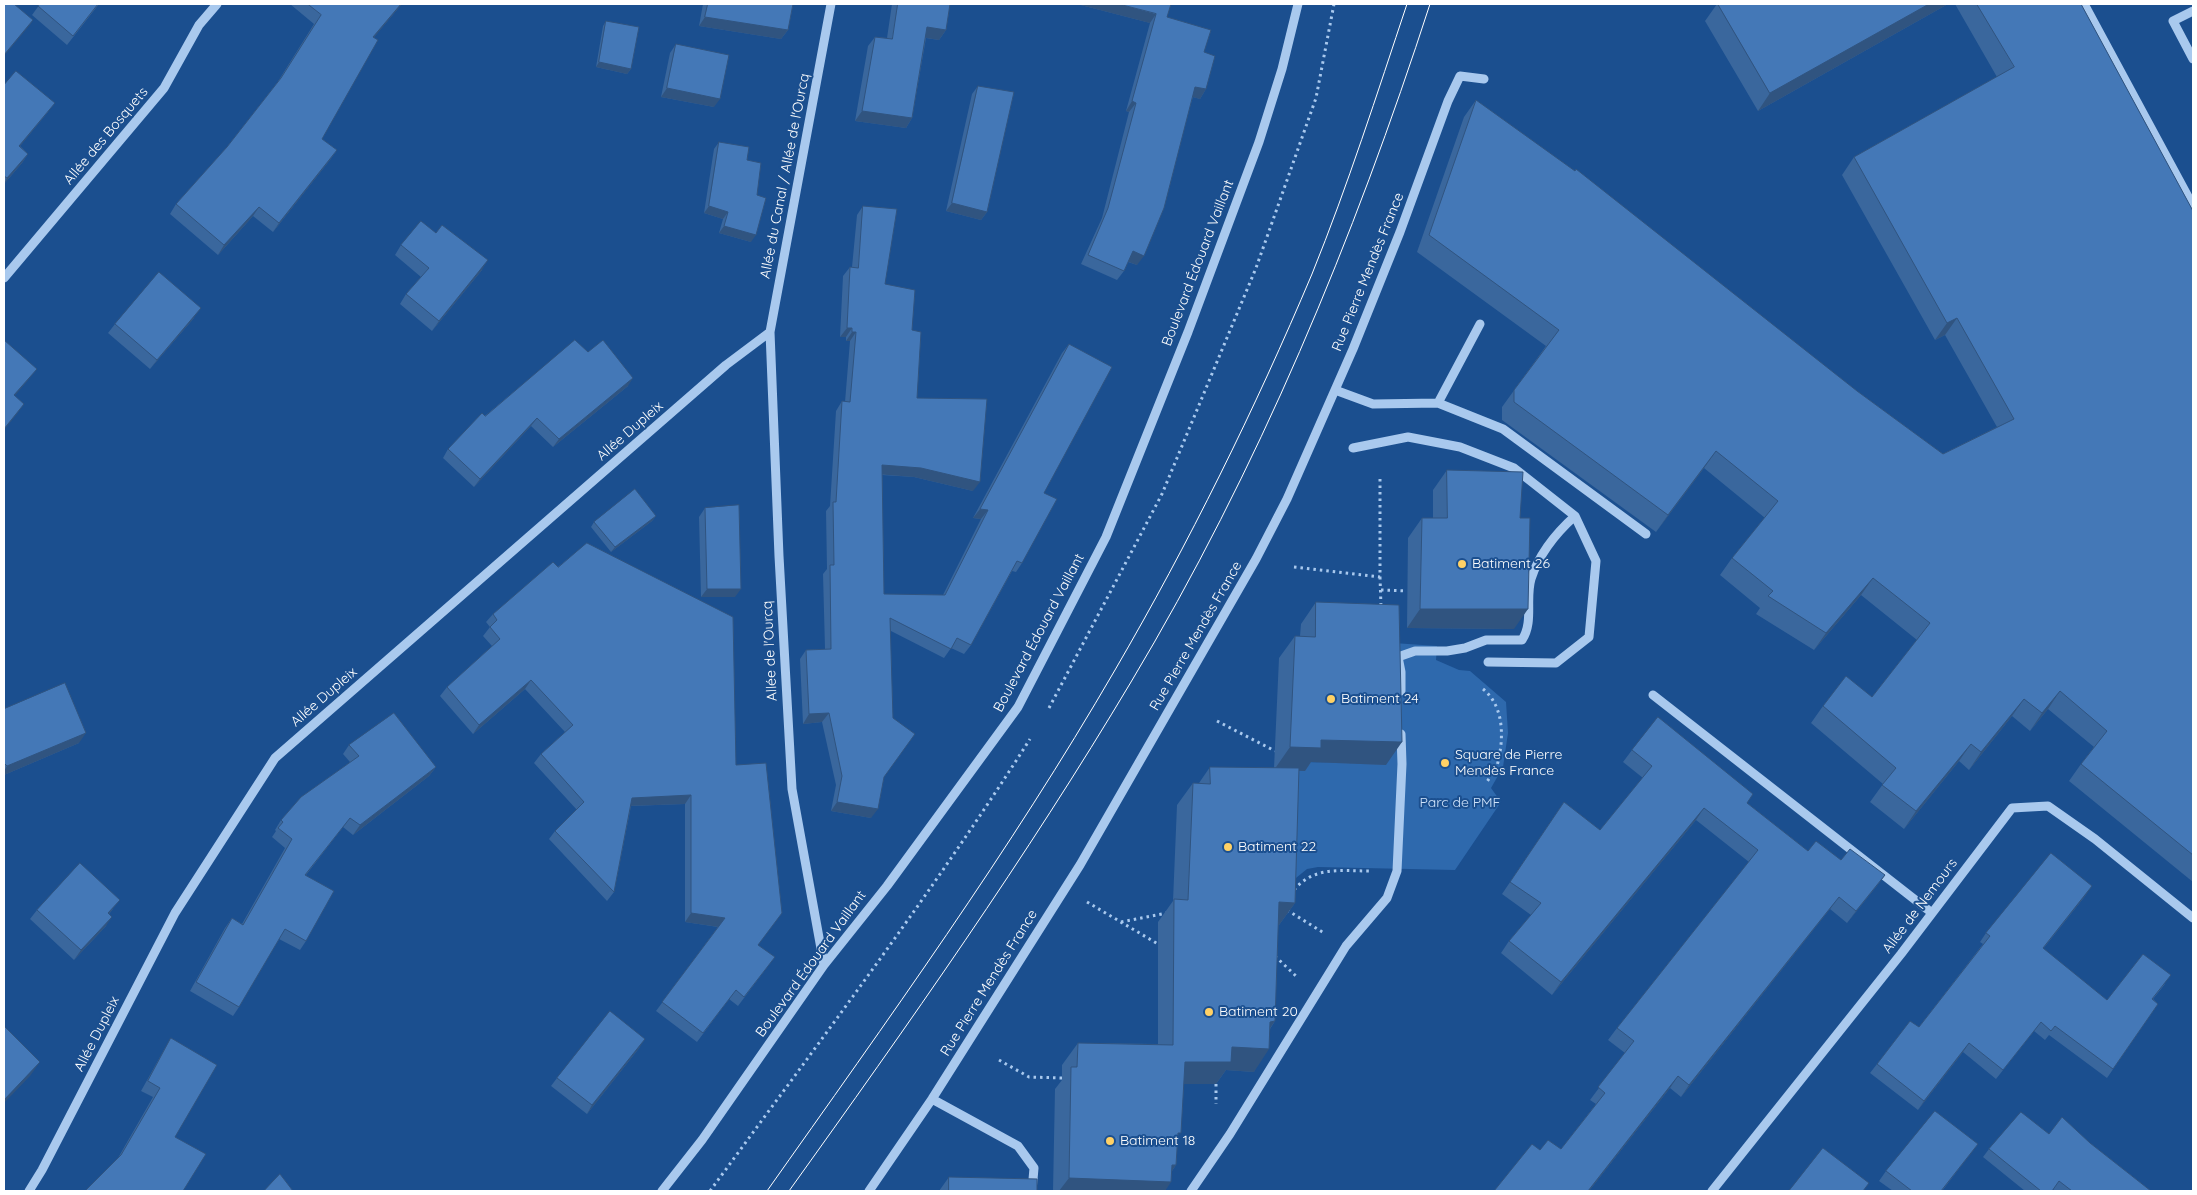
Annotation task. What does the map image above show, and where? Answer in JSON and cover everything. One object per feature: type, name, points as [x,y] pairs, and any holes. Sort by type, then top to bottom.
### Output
[{"type":"street","name":"Allée des Bosquets","points":[[4,278],[164,88],[198,25],[217,4]]},
{"type":"street","name":"Allée du Canal / Allée de l'Ourcq","points":[[770,332],[831,4]]},
{"type":"street","name":"Boulevard Édouard Vaillant","points":[[662,1191],[702,1140],[824,965],[887,886],[1018,707],[1106,537],[1188,332],[1258,142],[1282,69],[1298,4]]},
{"type":"street","points":[[2084,4],[2193,206]]},
{"type":"street","points":[[2193,11],[2173,21],[2193,59]]},
{"type":"street","name":"Rue Pierre Mendès France","points":[[869,1191],[932,1099],[1066,887],[1256,559],[1287,498],[1335,390],[1400,232],[1448,101],[1460,76],[1484,79]]},
{"type":"street","points":[[1438,403],[1480,324]]},
{"type":"street","name":"Allée de l'Ourcq","points":[[770,332],[779,556],[792,789],[824,965]]},
{"type":"street","name":"Allée Dupleix","points":[[29,1191],[42,1170],[175,913],[275,758],[726,365],[770,332]]},
{"type":"street","points":[[1335,390],[1373,404],[1438,403],[1503,428],[1646,534]]},
{"type":"street","points":[[1353,448],[1408,437],[1460,447],[1514,468],[1575,516],[1596,561],[1589,638],[1556,663],[1488,662]]},
{"type":"street","points":[[1400,704],[1401,672],[1398,657],[1415,650],[1447,651],[1464,648],[1486,640],[1522,640],[1527,632],[1531,580],[1554,535],[1575,516]]},
{"type":"street","points":[[1653,695],[1932,913]]},
{"type":"street","points":[[1191,1191],[1230,1134],[1346,946],[1387,898],[1397,870],[1402,764],[1400,721]]},
{"type":"street","name":"Allée de Nemours","points":[[1712,1191],[1932,913],[2012,808],[2048,806],[2095,839],[2193,918]]},
{"type":"street","points":[[932,1099],[1018,1146],[1034,1168],[1032,1191]]},
{"type":"path","points":[[1380,479],[1382,616]]},
{"type":"path","points":[[1294,567],[1380,577]]},
{"type":"path","points":[[1381,590],[1407,591]]},
{"type":"path","points":[[1477,685],[1498,705],[1502,733],[1498,764],[1486,783]]},
{"type":"path","points":[[1217,721],[1275,751]]},
{"type":"path","points":[[1292,892],[1310,874],[1334,871],[1397,870]]},
{"type":"path","points":[[1066,887],[1158,944]]},
{"type":"path","points":[[1280,906],[1346,946]]},
{"type":"path","points":[[1121,922],[1172,912]]},
{"type":"path","points":[[1269,951],[1317,995]]},
{"type":"path","points":[[999,1060],[1029,1078],[1062,1078]]},
{"type":"green space","name":"Square de Pierre Mendès France","points":[[1379,642],[1437,646],[1436,660],[1459,670],[1470,671],[1506,702],[1508,733],[1503,767],[1491,788],[1501,802],[1455,870],[1318,867],[1307,869],[1291,882],[1290,770],[1305,762],[1386,764]]},
{"type":"building","points":[[4,4],[14,4],[33,20],[4,55]]},
{"type":"building","points":[[40,4],[98,4],[73,36],[38,6]]},
{"type":"building","points":[[308,4],[401,4],[373,37],[378,40],[322,139],[337,150],[279,223],[259,207],[224,245],[176,204],[227,147],[281,78],[321,15]]},
{"type":"building","points":[[708,4],[793,4],[788,30],[705,17]]},
{"type":"building","points":[[898,4],[950,4],[946,30],[927,27],[912,118],[862,111],[875,37],[892,39]]},
{"type":"building","points":[[1119,4],[1171,4],[1167,17],[1211,30],[1204,52],[1215,56],[1206,89],[1195,87],[1164,208],[1144,256],[1133,251],[1124,271],[1088,255],[1108,208],[1136,103],[1132,101],[1156,14]]},
{"type":"building","points":[[1718,4],[1929,4],[1770,93]]},
{"type":"building","points":[[1977,4],[2081,4],[2193,211],[2193,855],[2081,764],[2107,731],[2060,691],[2042,713],[2024,699],[1981,752],[1971,744],[1916,811],[1882,785],[1896,768],[1823,706],[1846,676],[1872,697],[1930,623],[1873,578],[1826,633],[1768,596],[1773,591],[1732,558],[1778,501],[1716,451],[1668,515],[1514,402],[1514,390],[1559,330],[1429,235],[1476,100],[1575,171],[1576,169],[1857,391],[1943,454],[2014,419],[1957,318],[1947,323],[1854,157],[2014,67]]},
{"type":"building","points":[[606,21],[639,27],[631,69],[599,62]]},
{"type":"building","points":[[676,44],[729,55],[720,99],[667,88]]},
{"type":"building","points":[[16,71],[55,103],[19,146],[28,154],[7,178],[4,176],[4,85]]},
{"type":"building","points":[[978,86],[1014,92],[987,212],[952,203]]},
{"type":"building","points":[[719,142],[749,147],[747,160],[761,163],[757,195],[766,198],[756,235],[724,226],[728,212],[709,206]]},
{"type":"building","points":[[863,206],[897,209],[885,284],[915,290],[912,330],[921,332],[917,398],[987,399],[980,482],[921,468],[882,465],[884,594],[945,595],[988,510],[980,509],[1069,344],[1112,367],[1044,493],[1057,499],[1022,563],[1017,561],[971,645],[957,638],[951,649],[890,618],[893,718],[915,734],[884,777],[878,809],[837,802],[842,776],[829,713],[809,714],[806,650],[831,649],[830,565],[834,565],[833,502],[836,502],[842,401],[850,402],[856,332],[852,332],[852,328],[847,328],[850,267],[858,268]]},
{"type":"building","points":[[421,221],[436,233],[442,225],[488,260],[439,321],[406,294],[429,268],[401,245]]},
{"type":"building","points":[[159,272],[201,308],[157,360],[115,324]]},
{"type":"building","points":[[4,340],[37,369],[14,395],[24,404],[4,429]]},
{"type":"building","points":[[575,340],[588,352],[603,340],[633,378],[559,439],[537,418],[480,479],[448,449],[482,413],[485,416]]},
{"type":"building","points":[[1447,470],[1523,472],[1520,518],[1530,518],[1528,609],[1420,609],[1422,518],[1447,518]]},
{"type":"building","points":[[635,489],[656,516],[615,547],[594,522]]},
{"type":"building","points":[[739,505],[741,589],[707,589],[705,508]]},
{"type":"building","points":[[587,543],[733,617],[736,765],[766,763],[782,913],[758,945],[775,957],[744,997],[736,990],[703,1033],[662,1002],[725,918],[691,913],[691,795],[632,798],[614,892],[555,831],[584,802],[541,754],[573,725],[531,680],[479,725],[447,687],[500,639],[490,627],[497,620],[493,614],[553,562],[558,567]]},
{"type":"building","name":"Batiment 24","points":[[1316,602],[1399,605],[1402,742],[1321,740],[1321,748],[1290,747],[1295,636],[1315,637]]},
{"type":"building","points":[[65,683],[86,733],[7,766],[4,763],[4,709]]},
{"type":"building","points":[[394,713],[436,767],[360,825],[350,818],[305,875],[334,891],[306,941],[285,929],[239,1007],[196,982],[232,918],[243,925],[292,839],[278,828],[283,822],[281,820],[301,797],[359,756],[349,745]]},
{"type":"building","points":[[1658,717],[1753,794],[1747,803],[1808,851],[1816,841],[1841,860],[1850,849],[1885,875],[1856,911],[1839,897],[1689,1085],[1678,1076],[1588,1191],[1494,1191],[1532,1144],[1540,1150],[1548,1140],[1561,1149],[1605,1093],[1598,1087],[1634,1041],[1617,1028],[1758,850],[1704,808],[1561,982],[1509,941],[1541,903],[1510,882],[1564,802],[1600,830],[1652,766],[1632,750]]},
{"type":"building","points":[[1210,767],[1299,768],[1295,903],[1279,902],[1275,1021],[1270,1022],[1269,1049],[1232,1047],[1231,1062],[1185,1062],[1181,1133],[1178,1133],[1176,1165],[1172,1165],[1171,1182],[1069,1178],[1071,1067],[1077,1067],[1078,1043],[1173,1045],[1174,899],[1188,900],[1193,783],[1210,784]]},
{"type":"building","points":[[2051,853],[2092,886],[2043,948],[2107,1000],[2143,954],[2171,975],[2152,999],[2158,1004],[2113,1069],[2055,1026],[2051,1031],[2041,1022],[2003,1070],[1969,1043],[1924,1101],[1877,1064],[1910,1021],[1919,1027],[1990,936],[1986,933]]},
{"type":"building","points":[[80,863],[120,900],[108,913],[112,917],[81,950],[37,910]]},
{"type":"building","points":[[610,1011],[645,1039],[592,1105],[557,1078]]},
{"type":"building","points":[[4,1026],[40,1062],[4,1100]]},
{"type":"building","points":[[171,1038],[217,1065],[175,1137],[206,1154],[183,1191],[85,1191],[121,1155],[160,1088],[148,1081]]},
{"type":"building","points":[[1935,1111],[1978,1144],[1941,1191],[1912,1191],[1886,1171]]},
{"type":"building","points":[[2021,1112],[2049,1134],[2062,1117],[2090,1143],[2151,1191],[2072,1191],[2059,1181],[2052,1191],[2041,1191],[1989,1149]]},
{"type":"building","points":[[1823,1148],[1869,1183],[1863,1191],[1789,1191]]},
{"type":"building","points":[[280,1174],[293,1191],[264,1191]]},
{"type":"building","points":[[949,1177],[1037,1179],[1037,1191],[949,1191]]},
{"type":"tram line","points":[[767,1191],[947,935],[990,870],[1075,737],[1169,574],[1220,475],[1268,375],[1312,274],[1350,173],[1407,4]]},
{"type":"tram line","points":[[789,1191],[922,1003],[1008,877],[1091,748],[1177,602],[1221,520],[1300,352],[1369,179],[1401,92],[1430,4]]},
{"type":"place","name":"Batiment 26","points":[[1462,564]]},
{"type":"place","name":"Batiment 24","points":[[1331,699]]},
{"type":"place","name":"Square de Pierre Mendès France","points":[[1445,763]]},
{"type":"place","name":"Batiment 22","points":[[1228,847]]},
{"type":"place","name":"Batiment 20","points":[[1209,1012]]},
{"type":"place","name":"Batiment 18","points":[[1110,1141]]},
{"type":"park label","name":"Parc de PMF","points":[[1460,803]]}]
